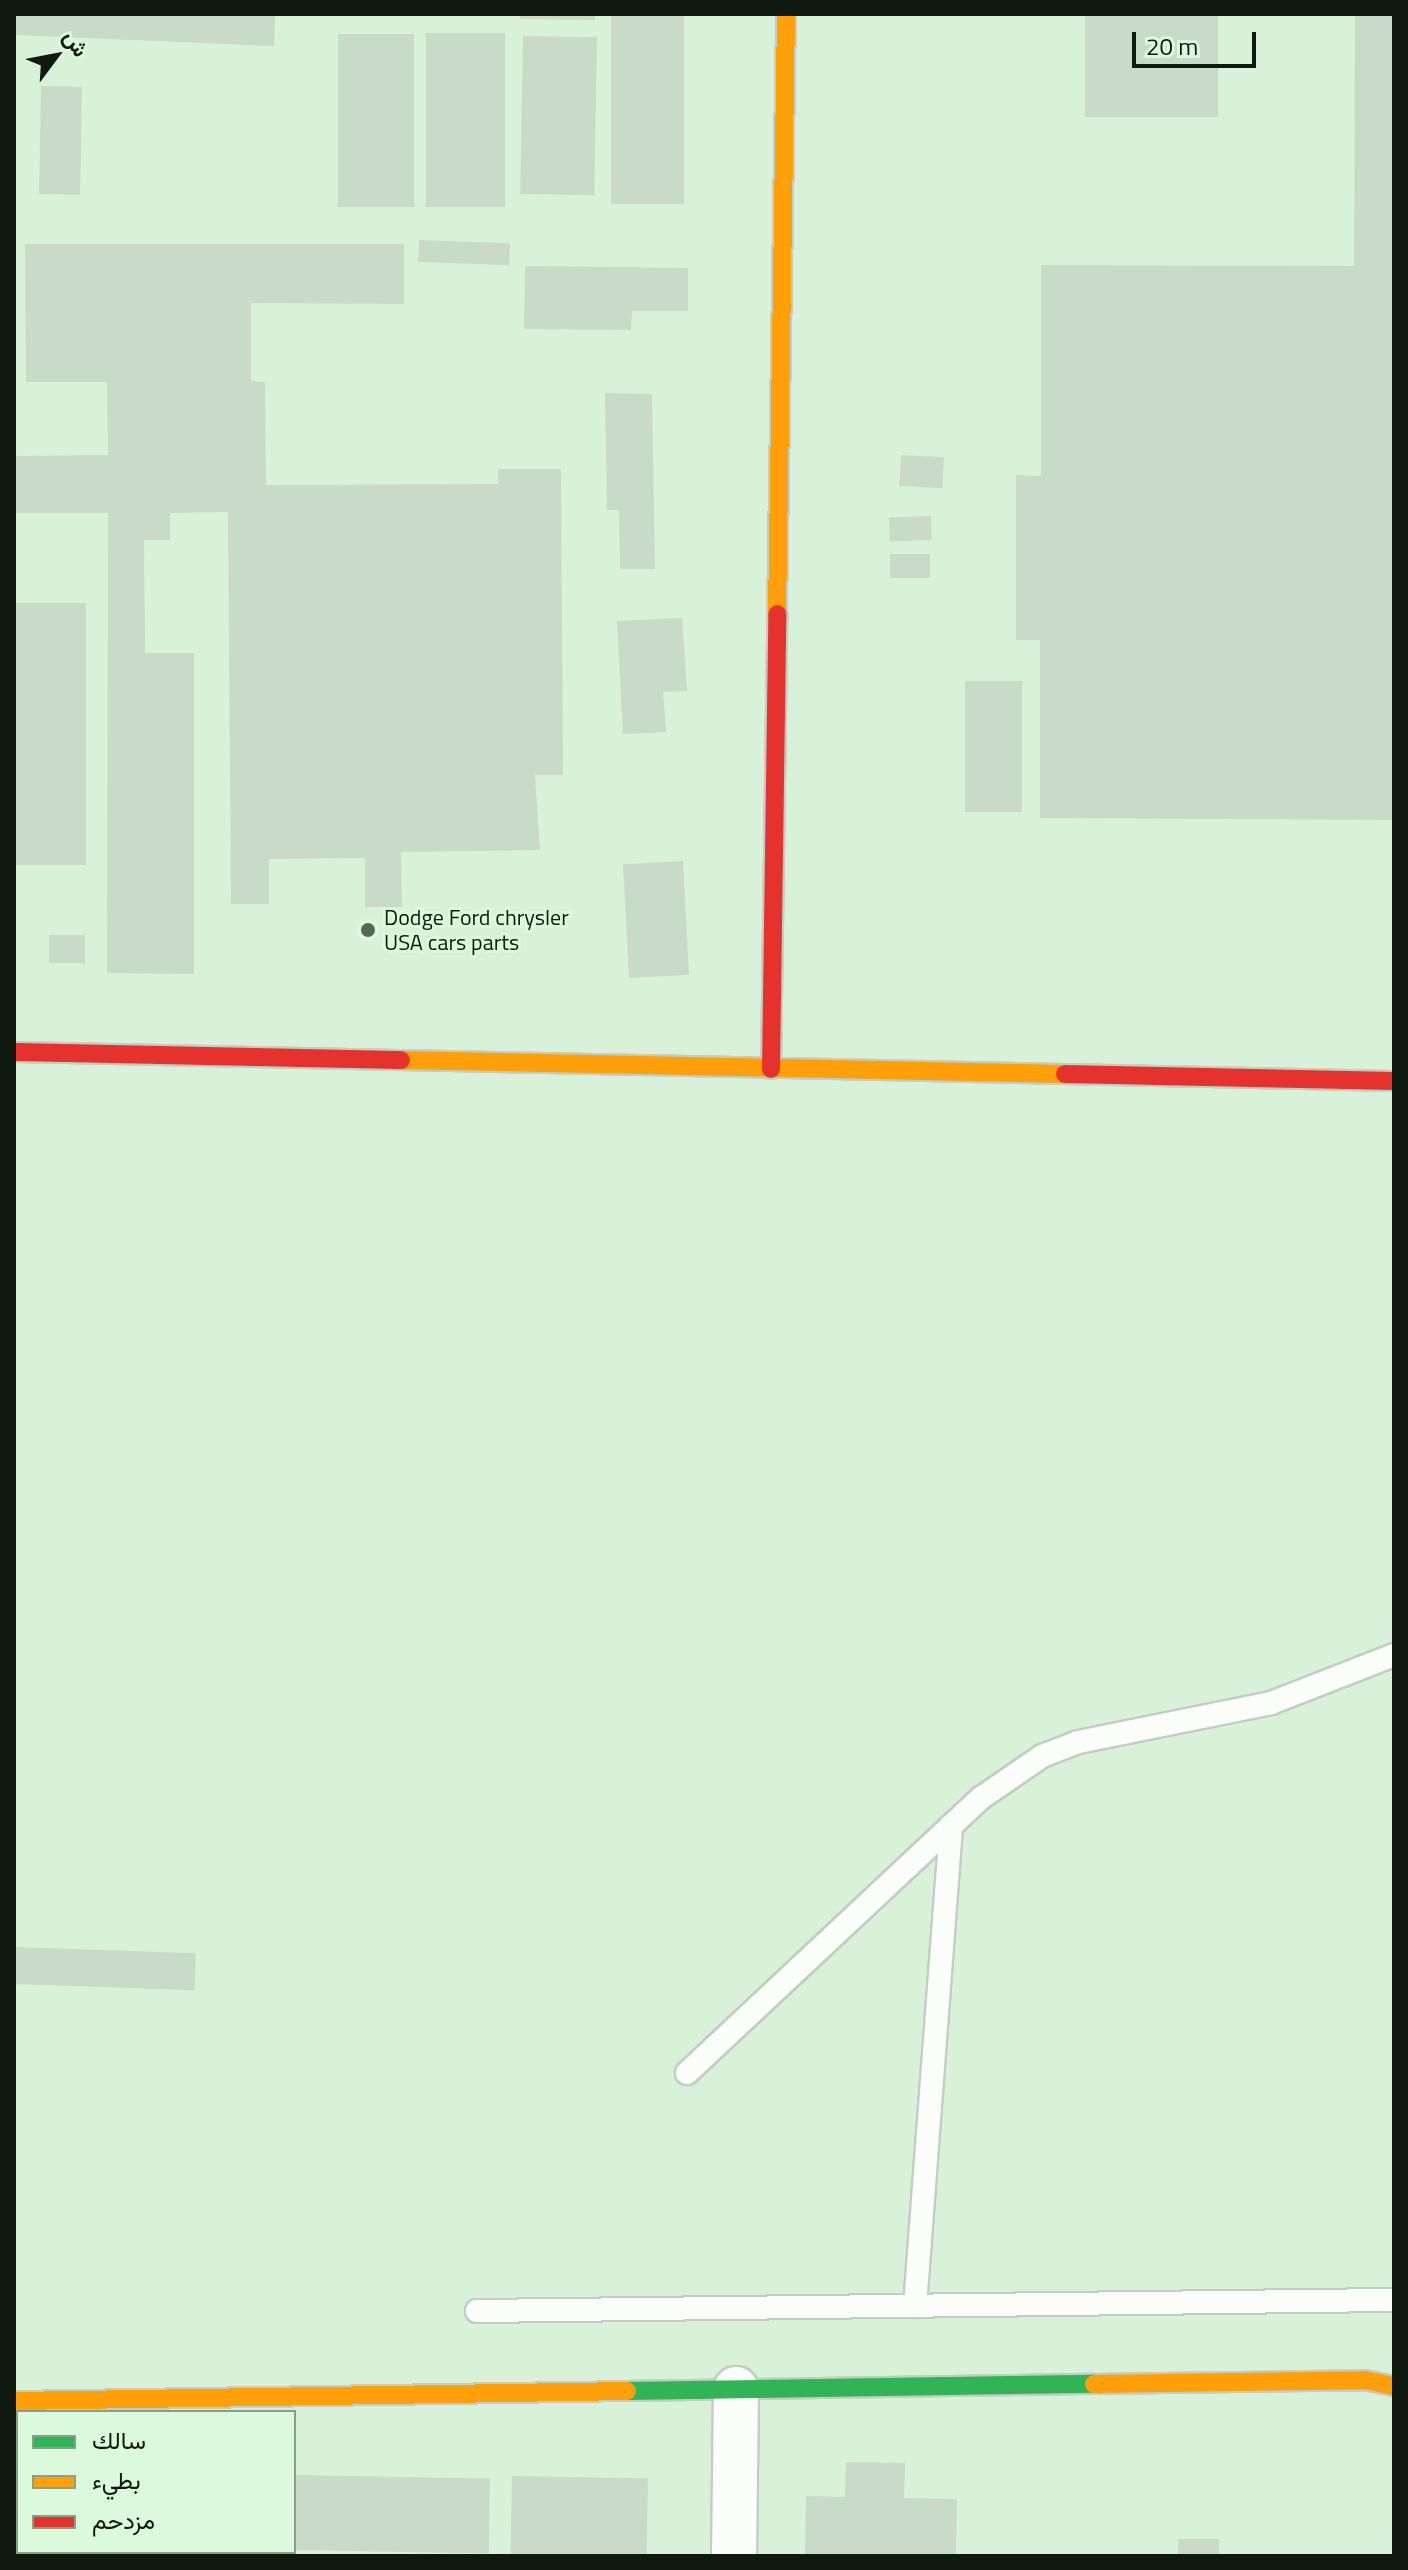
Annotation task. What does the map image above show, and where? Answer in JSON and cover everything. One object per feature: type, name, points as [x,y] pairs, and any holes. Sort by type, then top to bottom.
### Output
[{"type":"street","points":[[771,1069],[786,14]]},
{"type":"street","points":[[14,1052],[1394,1081]]},
{"type":"street","points":[[14,2401],[1365,2380],[1394,2386]]},
{"type":"street","points":[[734,2556],[736,2389]]},
{"type":"lane","points":[[687,2073],[951,1825],[1010,1776],[1078,1742],[1271,1703],[1394,1655]]},
{"type":"lane","points":[[915,2306],[951,1825]]},
{"type":"lane","points":[[477,2311],[1394,2300]]},
{"type":"shaded area","points":[[14,14],[1394,14],[1394,2556],[14,2556]]},
{"type":"building","points":[[14,14],[275,14],[274,46],[14,35]]},
{"type":"building","points":[[520,14],[595,14],[595,20],[520,19]]},
{"type":"building","points":[[611,14],[684,14],[684,204],[611,204]]},
{"type":"building","points":[[1085,14],[1218,14],[1218,117],[1085,117]]},
{"type":"building","points":[[1355,14],[1394,14],[1394,820],[1040,818],[1040,640],[1016,640],[1016,475],[1041,476],[1041,265],[1354,266]]},
{"type":"building","points":[[426,33],[505,33],[505,207],[426,207]]},
{"type":"building","points":[[338,34],[414,34],[414,207],[338,207]]},
{"type":"building","points":[[523,36],[597,37],[594,195],[520,194]]},
{"type":"building","points":[[41,86],[82,87],[80,195],[39,194]]},
{"type":"building","points":[[419,240],[510,243],[509,265],[418,262]]},
{"type":"building","points":[[25,244],[404,244],[404,304],[251,303],[251,381],[265,382],[266,485],[498,484],[498,469],[561,469],[563,775],[535,775],[540,850],[401,852],[402,907],[365,907],[365,858],[269,859],[269,904],[231,904],[228,512],[170,513],[170,540],[144,540],[145,653],[194,653],[194,974],[107,973],[108,513],[14,513],[14,456],[108,455],[107,382],[26,382]]},
{"type":"building","points":[[525,266],[688,268],[688,311],[632,311],[631,330],[524,329]]},
{"type":"building","points":[[605,393],[652,394],[655,569],[620,569],[619,510],[607,510]]},
{"type":"building","points":[[901,455],[944,457],[942,488],[899,486]]},
{"type":"building","points":[[931,516],[932,540],[890,541],[889,517]]},
{"type":"building","points":[[890,554],[930,554],[930,578],[890,578]]},
{"type":"building","points":[[14,603],[86,603],[86,865],[14,865]]},
{"type":"building","points":[[682,618],[687,691],[663,692],[666,732],[623,734],[617,621]]},
{"type":"building","points":[[965,681],[1022,681],[1022,812],[965,812]]},
{"type":"building","points":[[683,861],[689,975],[629,978],[623,864]]},
{"type":"building","points":[[49,935],[85,935],[85,963],[49,963]]},
{"type":"building","points":[[14,1947],[196,1953],[195,1990],[14,1984]]},
{"type":"building","points":[[846,2462],[905,2463],[904,2498],[957,2499],[956,2556],[805,2556],[806,2496],[845,2497]]},
{"type":"building","points":[[296,2475],[490,2478],[489,2553],[296,2550]]},
{"type":"building","points":[[512,2476],[648,2478],[647,2556],[511,2556]]},
{"type":"building","points":[[14,2477],[16,2554],[243,2556],[14,2556]]},
{"type":"building","points":[[1178,2539],[1219,2539],[1219,2556],[1178,2556]]},
{"type":"traffic: fast","points":[[627,2391],[1094,2384]]},
{"type":"traffic: slow","points":[[777,614],[786,14]]},
{"type":"traffic: slow","points":[[401,1060],[1065,1074]]},
{"type":"traffic: slow","points":[[1094,2384],[1365,2380],[1394,2386]]},
{"type":"traffic: slow","points":[[14,2401],[627,2391]]},
{"type":"traffic: jam","points":[[771,1069],[777,614]]},
{"type":"traffic: jam","points":[[14,1052],[401,1060]]},
{"type":"traffic: jam","points":[[1065,1074],[1394,1081]]},
{"type":"place","name":"Dodge Ford chrysler USA cars parts","points":[[368,930]]}]
